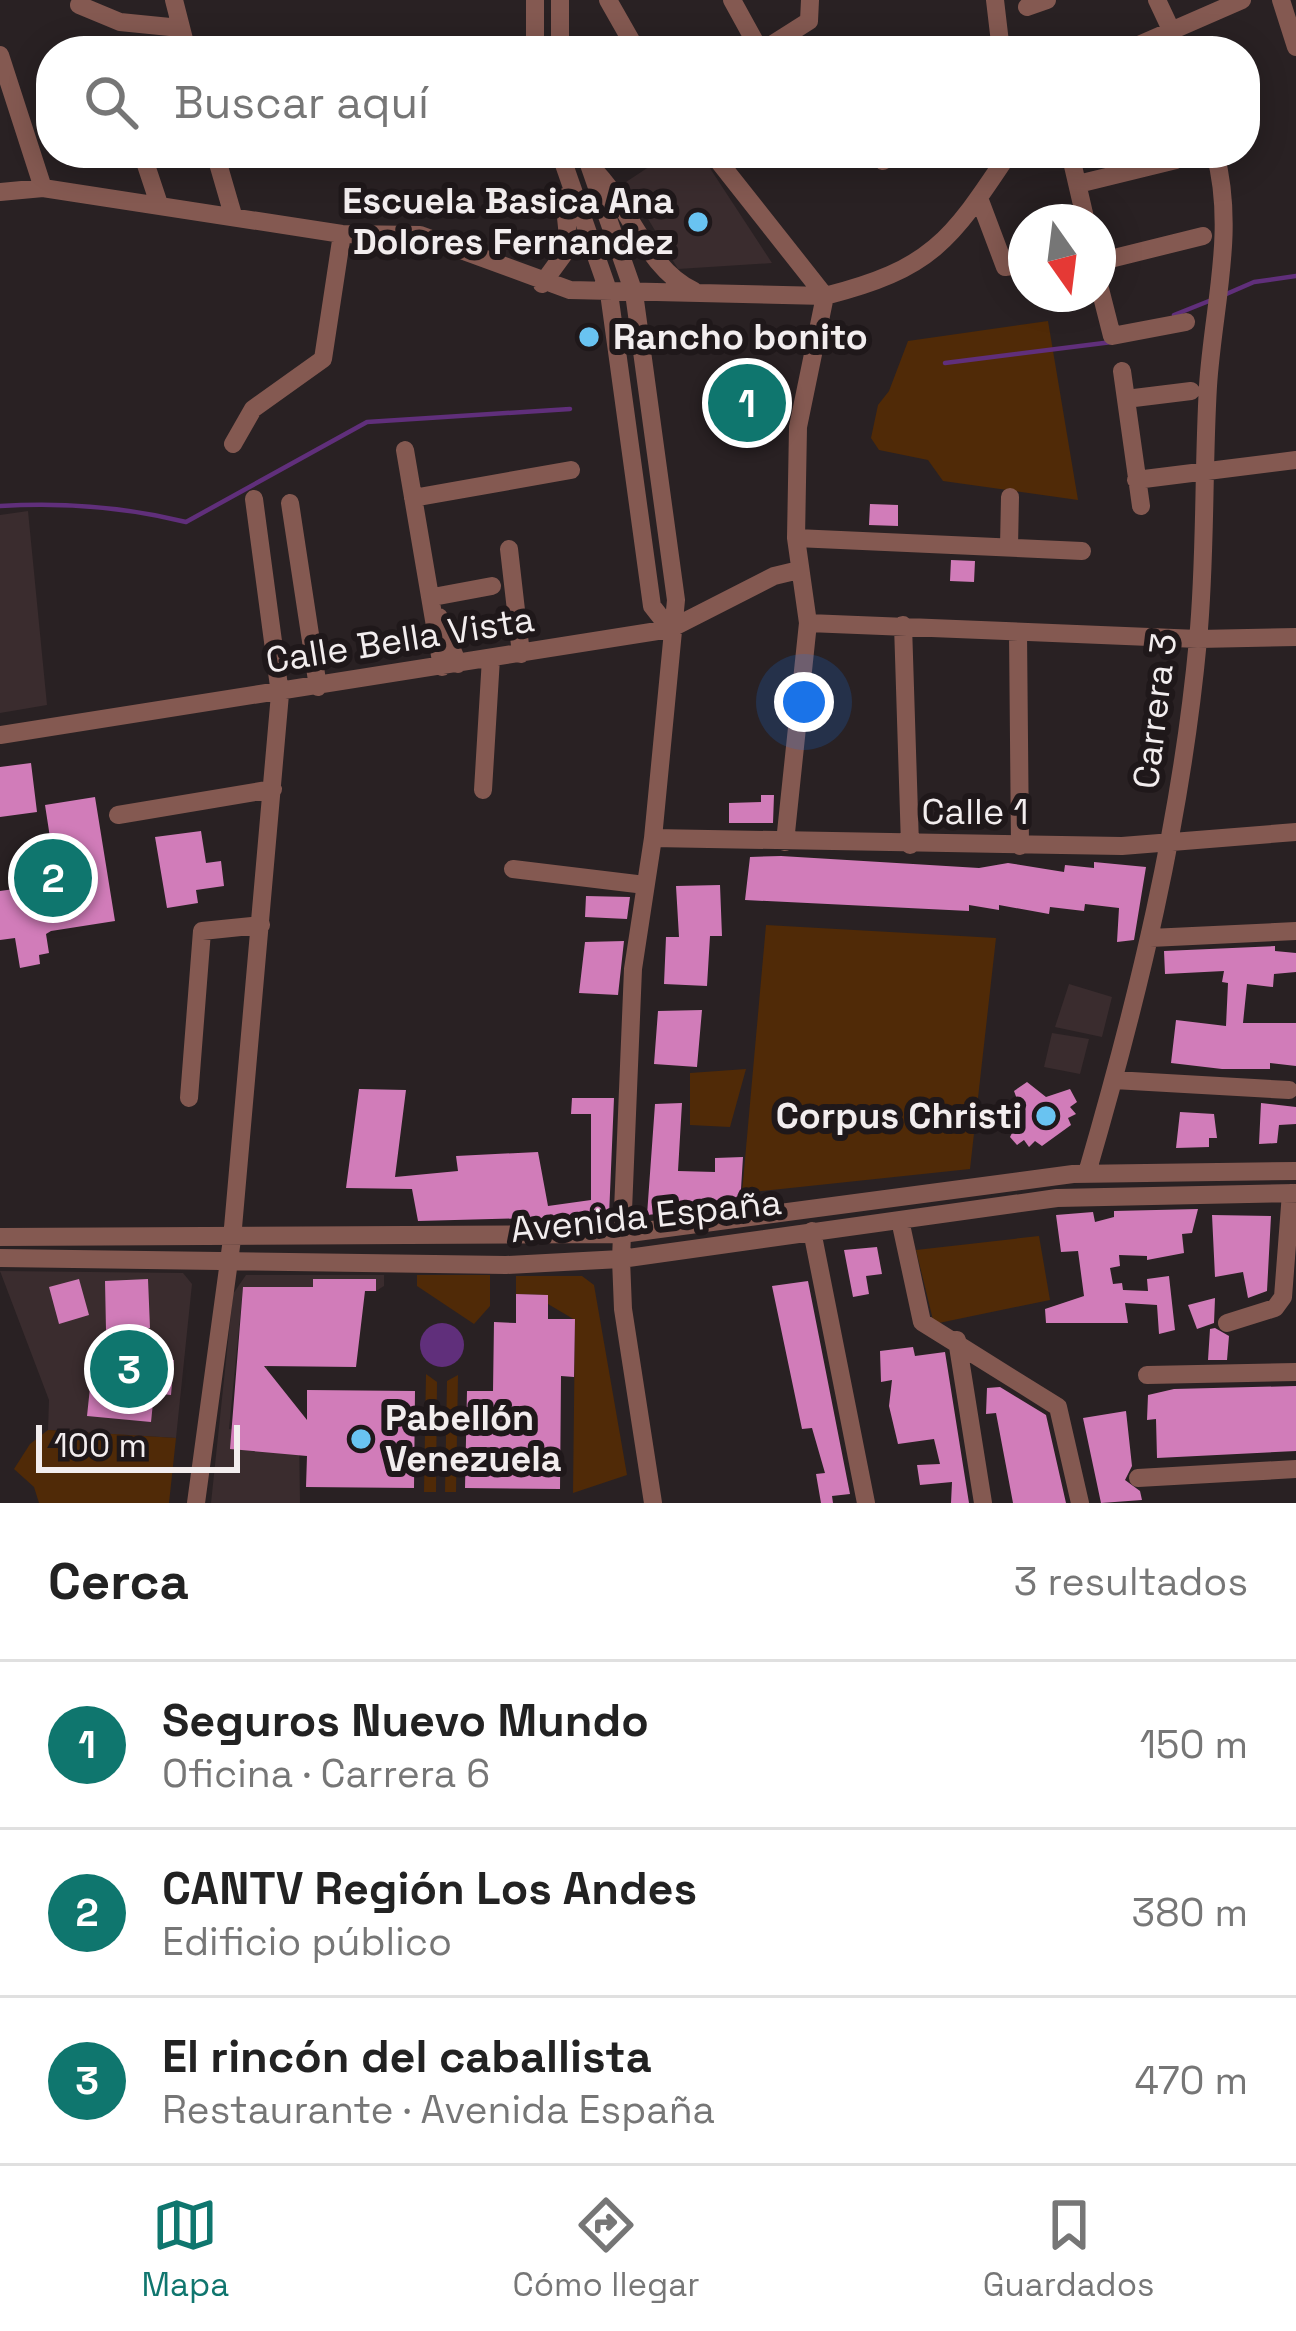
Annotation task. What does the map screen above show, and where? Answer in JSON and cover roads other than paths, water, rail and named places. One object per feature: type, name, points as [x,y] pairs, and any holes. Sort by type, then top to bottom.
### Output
[{"type":"street","points":[[120,0],[120,22]]},
{"type":"street","points":[[174,0],[182,36]]},
{"type":"street","points":[[535,0],[535,36]]},
{"type":"street","points":[[560,0],[560,36]]},
{"type":"street","points":[[608,0],[628,36]]},
{"type":"street","points":[[732,0],[752,36]]},
{"type":"street","points":[[796,36],[809,22],[810,0]]},
{"type":"street","points":[[994,0],[999,36]]},
{"type":"street","points":[[1027,8],[1047,0]]},
{"type":"street","points":[[1157,0],[1173,36]]},
{"type":"street","points":[[1153,36],[1242,0]]},
{"type":"street","points":[[1281,0],[1296,47]]},
{"type":"street","points":[[79,5],[120,22],[180,28]]},
{"type":"street","points":[[0,55],[36,164]]},
{"type":"street","points":[[37,168],[44,188]]},
{"type":"street","points":[[147,168],[159,204]]},
{"type":"street","points":[[219,168],[233,215]]},
{"type":"street","points":[[542,284],[564,258],[571,231],[552,168]]},
{"type":"street","points":[[565,168],[609,293],[652,606],[670,629]]},
{"type":"street","points":[[590,168],[634,293],[676,599],[670,629],[673,660],[633,969],[621,1259],[623,1309],[653,1503]]},
{"type":"street","points":[[595,168],[616,191],[666,273],[699,293]]},
{"type":"street","points":[[724,168],[825,296],[798,427],[796,538],[808,623],[785,842]]},
{"type":"street","points":[[0,192],[44,188],[342,234],[433,238],[542,284],[609,293],[825,296],[861,288],[930,256],[999,168]]},
{"type":"street","points":[[1074,168],[1082,204]]},
{"type":"street","points":[[1078,184],[1143,168]]},
{"type":"street","name":"Carrera 3","points":[[1087,1173],[1171,845],[1198,639],[1213,317],[1225,247],[1226,198],[1219,168]]},
{"type":"street","points":[[979,198],[1003,264],[1008,264]]},
{"type":"street","points":[[233,444],[253,410],[323,359],[342,234]]},
{"type":"street","points":[[1116,258],[1202,236]]},
{"type":"street","points":[[1106,312],[1112,336],[1186,322]]},
{"type":"street","points":[[1122,371],[1141,506]]},
{"type":"street","points":[[1126,400],[1190,391]]},
{"type":"street","points":[[405,450],[450,665]]},
{"type":"street","points":[[1136,480],[1296,460]]},
{"type":"street","points":[[413,498],[571,470]]},
{"type":"street","points":[[1009,547],[1010,497]]},
{"type":"street","points":[[196,1503],[266,958],[261,925],[280,694],[254,499]]},
{"type":"street","points":[[290,503],[318,687]]},
{"type":"street","points":[[796,538],[1082,551]]},
{"type":"street","points":[[509,549],[521,654]]},
{"type":"street","name":"Calle Bella Vista","points":[[0,735],[670,629],[774,576],[799,570]]},
{"type":"street","points":[[435,605],[492,586]]},
{"type":"street","points":[[808,623],[1198,639],[1296,637]]},
{"type":"street","points":[[903,625],[910,845]]},
{"type":"street","points":[[1018,632],[1020,846]]},
{"type":"street","points":[[483,790],[491,658]]},
{"type":"street","points":[[118,815],[273,789]]},
{"type":"street","name":"Calle 1","points":[[652,838],[1171,845],[1296,832]]},
{"type":"street","points":[[513,869],[645,886]]},
{"type":"street","points":[[189,1098],[202,932],[261,925]]},
{"type":"street","points":[[1150,938],[1296,932]]},
{"type":"street","points":[[1114,1080],[1289,1090]]},
{"type":"street","name":"Avenida España","points":[[0,1237],[622,1234],[1087,1173],[1296,1171]]},
{"type":"street","points":[[1227,1323],[1276,1308],[1283,1297],[1294,1193]]},
{"type":"street","name":"Avenida España","points":[[0,1258],[506,1265],[621,1259],[1057,1198],[1294,1193]]},
{"type":"street","points":[[899,1220],[922,1322],[1058,1407],[1080,1503]]},
{"type":"street","points":[[812,1231],[866,1503]]},
{"type":"street","points":[[957,1340],[983,1503]]},
{"type":"street","points":[[1148,1375],[1296,1372]]},
{"type":"street","points":[[1138,1478],[1296,1469]]},
{"type":"waterway","points":[[1224,295],[1254,282],[1296,276]]},
{"type":"waterway","points":[[1174,315],[1214,299]]},
{"type":"waterway","points":[[945,363],[1112,342]]},
{"type":"waterway","points":[[0,506],[94,507],[186,522],[367,422],[570,409]]},
{"type":"place","name":"Escuela Basica Ana Dolores Fernandez","points":[[698,222]]},
{"type":"place","name":"Rancho bonito","points":[[589,337]]},
{"type":"place","name":"Seguros Nuevo Mundo","points":[[747,403]]},
{"type":"place","name":"CANTV Región Los Andes","points":[[53,878]]},
{"type":"place","name":"Corpus Christi","points":[[1046,1116]]},
{"type":"place","name":"El rincón del caballista","points":[[129,1369]]},
{"type":"place","name":"Pabellón Venezuela","points":[[361,1439]]}]
